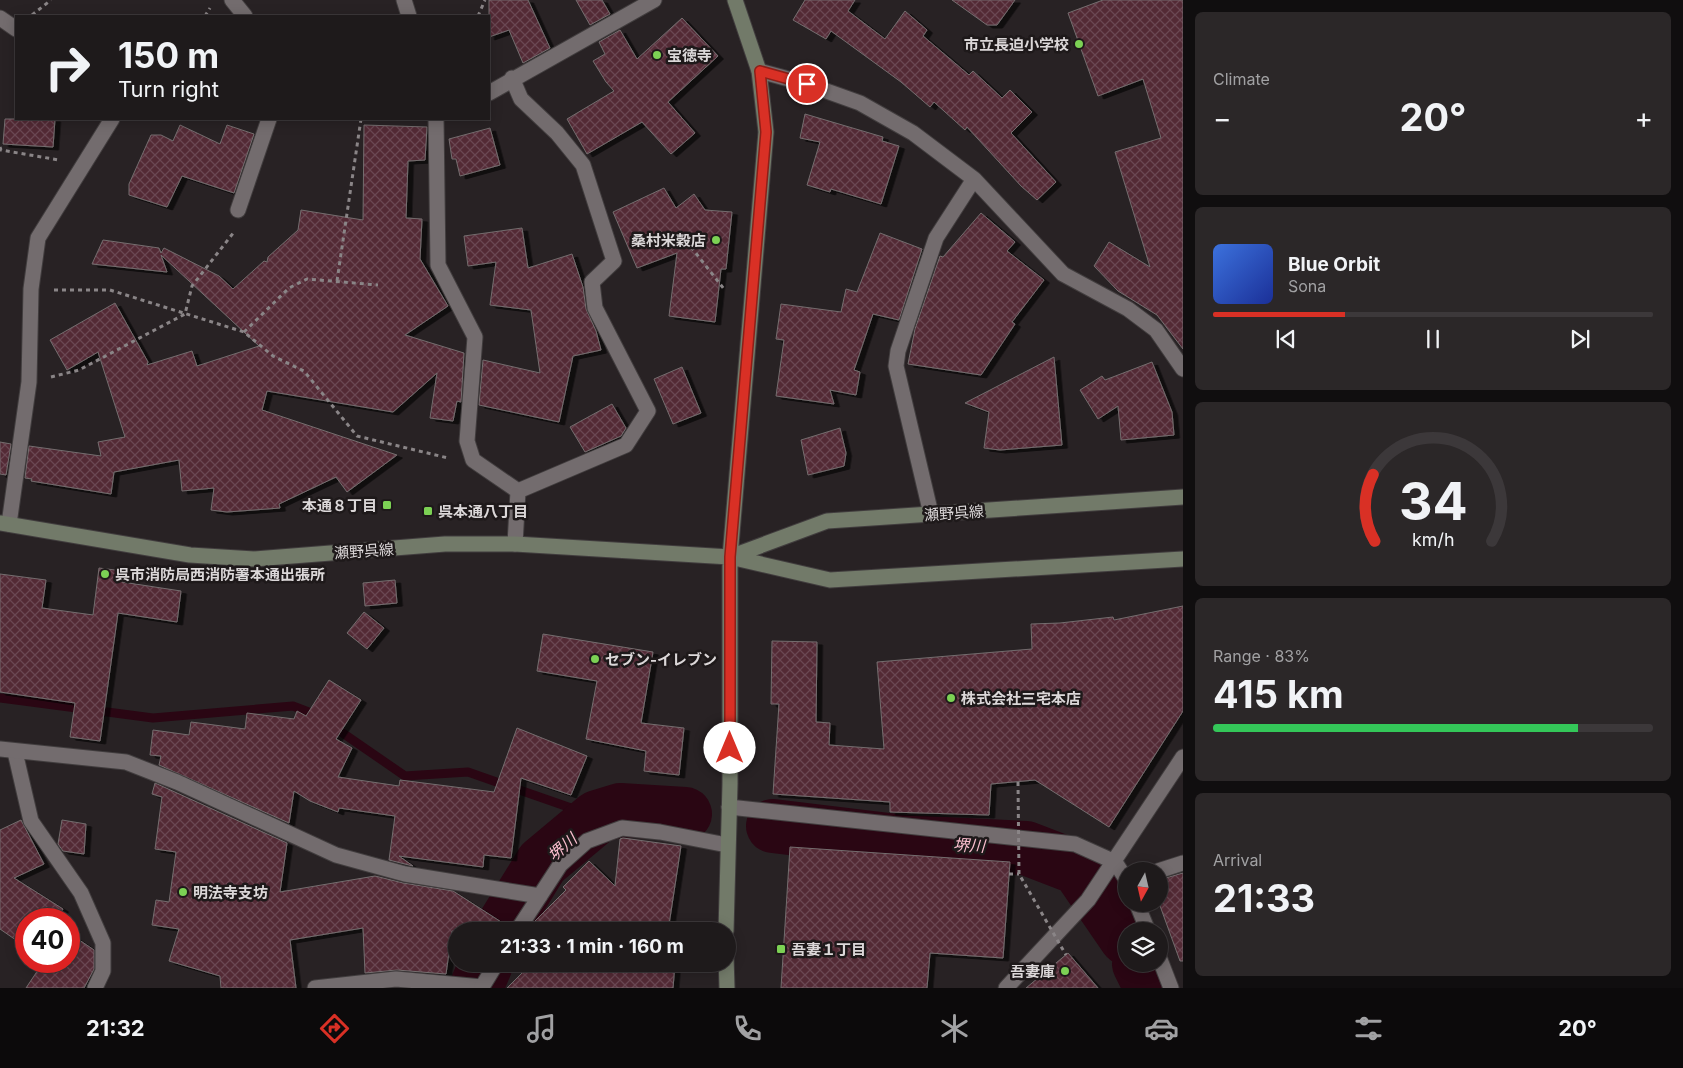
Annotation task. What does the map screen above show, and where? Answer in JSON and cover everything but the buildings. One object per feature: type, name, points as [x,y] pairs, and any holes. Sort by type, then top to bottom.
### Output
[{"type":"main road","points":[[726,922],[729,807],[730,557],[766,132],[760,71],[735,0]]},
{"type":"main road","name":"瀬野呉線","points":[[730,557],[827,522],[1183,497]]},
{"type":"main road","name":"瀬野呉線","points":[[4,523],[190,555],[254,559],[445,544],[515,544],[730,557],[830,580],[1183,560]]},
{"type":"main road","points":[[726,972],[727,988]]},
{"type":"street","points":[[232,0],[244,15]]},
{"type":"street","points":[[404,0],[409,15]]},
{"type":"street","points":[[490,92],[512,78],[654,0]]},
{"type":"street","points":[[0,18],[15,28]]},
{"type":"street","points":[[760,71],[807,84],[860,103],[913,133],[974,179],[1063,274],[1128,309],[1156,330],[1183,369]]},
{"type":"street","points":[[512,78],[521,99],[557,133],[583,165],[614,261],[592,282],[595,308],[648,411],[626,445],[518,491]]},
{"type":"street","points":[[4,523],[29,382],[31,289],[38,238],[111,120]]},
{"type":"street","points":[[238,210],[269,120]]},
{"type":"street","points":[[440,121],[438,266],[475,337],[466,441],[473,460],[518,491]]},
{"type":"street","points":[[931,514],[896,366],[898,352],[936,238],[974,179]]},
{"type":"street","points":[[515,544],[518,491]]},
{"type":"street","points":[[94,988],[103,971],[103,943],[81,893],[31,820],[8,751],[126,762],[185,786],[336,855],[405,874],[537,895]]},
{"type":"street","points":[[1006,988],[1088,900],[1116,862],[1183,757]]},
{"type":"street","points":[[729,807],[1075,844],[1116,862],[1118,865]]},
{"type":"street","points":[[522,922],[537,895],[560,865],[587,841],[622,828],[660,832],[727,845]]},
{"type":"street","points":[[1168,868],[1183,863]]},
{"type":"street","points":[[315,988],[396,979],[482,988],[491,972]]},
{"type":"street","points":[[1165,972],[1171,988]]},
{"type":"path","points":[[31,15],[52,0]]},
{"type":"path","points":[[478,15],[485,0]]},
{"type":"path","points":[[337,281],[361,120]]},
{"type":"path","points":[[0,147],[1,150],[84,165]]},
{"type":"path","points":[[29,382],[79,370],[185,314],[192,286],[236,230],[238,210]]},
{"type":"path","points":[[691,247],[724,289]]},
{"type":"path","points":[[244,332],[289,288],[307,279],[378,285]]},
{"type":"path","points":[[31,289],[110,290],[244,332],[272,356],[304,371],[356,436],[458,460],[473,460]]},
{"type":"path","points":[[1018,782],[1019,874],[1066,955]]},
{"type":"path","points":[[1009,874],[1019,874]]},
{"type":"waterway","points":[[0,698],[153,718],[293,706],[319,716]]},
{"type":"waterway","points":[[331,725],[405,776],[468,772],[597,817]]},
{"type":"waterway","name":"堺川","points":[[506,922],[542,863],[597,817],[620,810],[685,814]]},
{"type":"waterway","name":"堺川","points":[[773,826],[905,842],[1026,848],[1078,868],[1118,926]]},
{"type":"waterway","name":"堺川","points":[[476,988],[483,972]]},
{"type":"waterway","name":"堺川","points":[[1143,972],[1151,988]]},
{"type":"place","name":"市立長迫小学校","points":[[1079,44]]},
{"type":"place","name":"宝徳寺","points":[[657,55]]},
{"type":"place","name":"桑村米穀店","points":[[716,240]]},
{"type":"place","name":"本通８丁目","points":[[387,505]]},
{"type":"place","name":"呉本通八丁目","points":[[428,511]]},
{"type":"place","name":"呉市消防局西消防署本通出張所","points":[[105,574]]},
{"type":"place","name":"セブン-イレブン","points":[[595,659]]},
{"type":"place","name":"株式会社三宅本店","points":[[951,698]]},
{"type":"place","name":"明法寺支坊","points":[[183,892]]},
{"type":"place","name":"吾妻１丁目","points":[[781,949]]},
{"type":"place","name":"吾妻庫","points":[[1065,971]]},
{"type":"route","points":[[730,748],[730,557],[766,132],[760,71],[807,84]]}]
